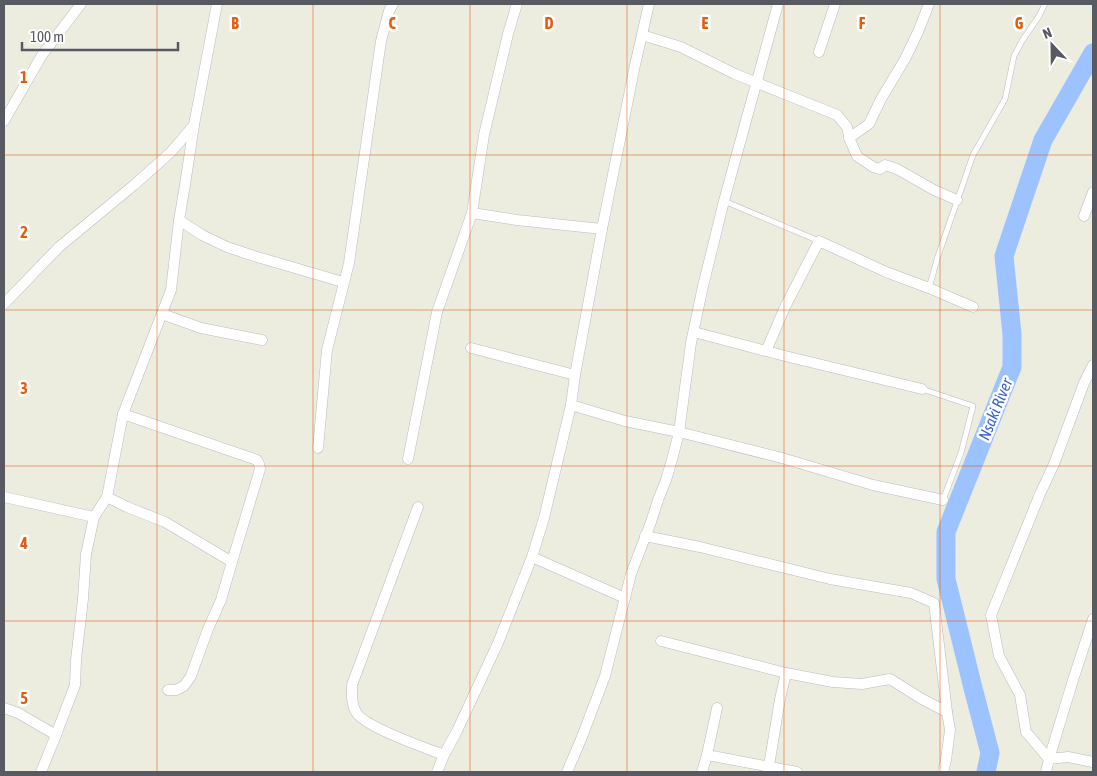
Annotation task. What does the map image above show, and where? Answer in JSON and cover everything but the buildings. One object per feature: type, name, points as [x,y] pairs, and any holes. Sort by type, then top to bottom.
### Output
[{"type":"street","points":[[4,121],[42,55],[81,4]]},
{"type":"street","points":[[41,772],[75,685],[86,554],[94,517],[107,497],[123,414],[171,290],[179,220],[194,124],[217,4]]},
{"type":"street","points":[[318,448],[327,350],[349,263],[381,41],[389,11],[393,4]]},
{"type":"street","points":[[408,459],[437,312],[472,212],[484,135],[517,4]]},
{"type":"street","points":[[437,772],[498,643],[532,557],[544,518],[571,405],[574,375],[602,229],[649,4]]},
{"type":"street","points":[[567,772],[605,676],[631,574],[666,480],[679,432],[703,286],[724,201],[778,4]]},
{"type":"street","points":[[820,52],[835,4]]},
{"type":"street","points":[[849,138],[869,124],[881,98],[905,59],[918,32],[928,4]]},
{"type":"street","points":[[642,35],[681,47],[735,74],[837,115],[847,127],[849,138],[857,156],[873,167],[880,169],[885,164],[897,169],[934,190],[957,200]]},
{"type":"street","points":[[4,304],[59,247],[171,152],[194,124]]},
{"type":"street","points":[[1084,216],[1093,192]]},
{"type":"street","points":[[472,212],[517,220],[602,229]]},
{"type":"street","points":[[179,220],[202,235],[227,247],[343,282]]},
{"type":"street","points":[[766,351],[818,240],[886,272],[973,307]]},
{"type":"street","points":[[162,314],[200,328],[262,340]]},
{"type":"street","points":[[694,332],[922,389]]},
{"type":"street","points":[[471,348],[574,375]]},
{"type":"street","points":[[1049,759],[1026,732],[1020,695],[999,656],[992,614],[1054,464],[1084,383],[1093,365]]},
{"type":"street","points":[[571,405],[625,421],[679,432],[782,458],[873,485],[944,500]]},
{"type":"street","points":[[123,414],[257,460],[260,469],[221,600],[191,676],[184,686],[176,690],[168,690]]},
{"type":"street","points":[[4,497],[94,517]]},
{"type":"street","points":[[107,497],[126,507],[165,522],[232,562]]},
{"type":"street","points":[[418,507],[352,685],[352,700],[355,712],[360,718],[378,728],[444,755]]},
{"type":"street","points":[[645,536],[700,547],[830,579],[911,593],[934,603],[950,730],[946,760],[942,772]]},
{"type":"street","points":[[532,557],[626,598]]},
{"type":"street","points":[[1046,772],[1093,619]]},
{"type":"street","points":[[661,641],[786,673],[833,682],[862,684],[890,679],[947,712]]},
{"type":"street","points":[[768,770],[786,673]]},
{"type":"street","points":[[4,708],[18,713],[56,735]]},
{"type":"street","points":[[702,772],[717,708]]},
{"type":"street","points":[[707,755],[768,770],[797,772]]},
{"type":"street","points":[[1049,759],[1068,757],[1093,762]]},
{"type":"lane","points":[[929,288],[938,256],[973,155],[1005,99],[1014,56],[1045,4]]},
{"type":"lane","points":[[724,201],[818,240]]},
{"type":"lane","points":[[922,389],[973,406],[961,453],[944,500]]},
{"type":"waterway","name":"Nsaki River","points":[[986,772],[990,753],[946,579],[946,532],[1012,367],[1012,334],[1004,256],[1043,140],[1093,53]]}]
